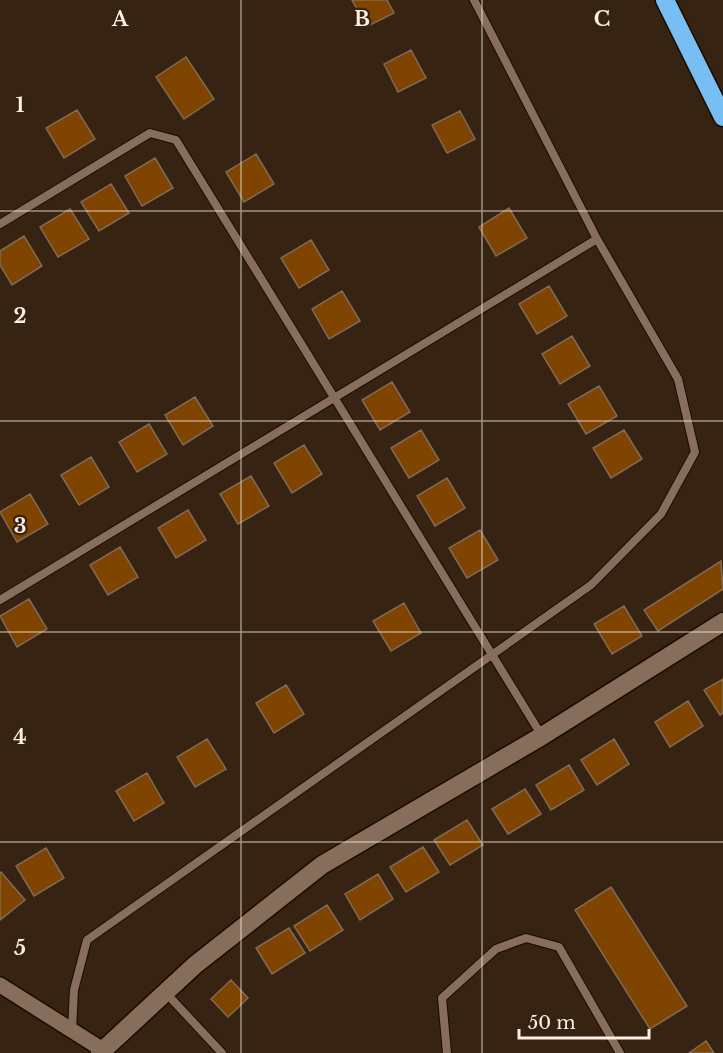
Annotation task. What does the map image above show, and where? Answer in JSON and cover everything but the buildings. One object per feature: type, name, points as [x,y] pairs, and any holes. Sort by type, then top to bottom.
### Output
[{"type":"highway","points":[[665,0],[723,117]]},
{"type":"street","points":[[0,985],[102,1052],[195,965],[322,865],[542,736],[723,622]]},
{"type":"lane","points":[[72,1031],[74,990],[87,940],[591,585],[661,514],[695,452],[678,379],[597,238],[474,0]]},
{"type":"lane","points":[[0,224],[150,133],[176,140],[542,736]]},
{"type":"lane","points":[[0,600],[597,238]]},
{"type":"lane","points":[[447,1053],[442,998],[496,949],[526,938],[559,947],[620,1053]]},
{"type":"lane","points":[[165,992],[222,1053]]}]
